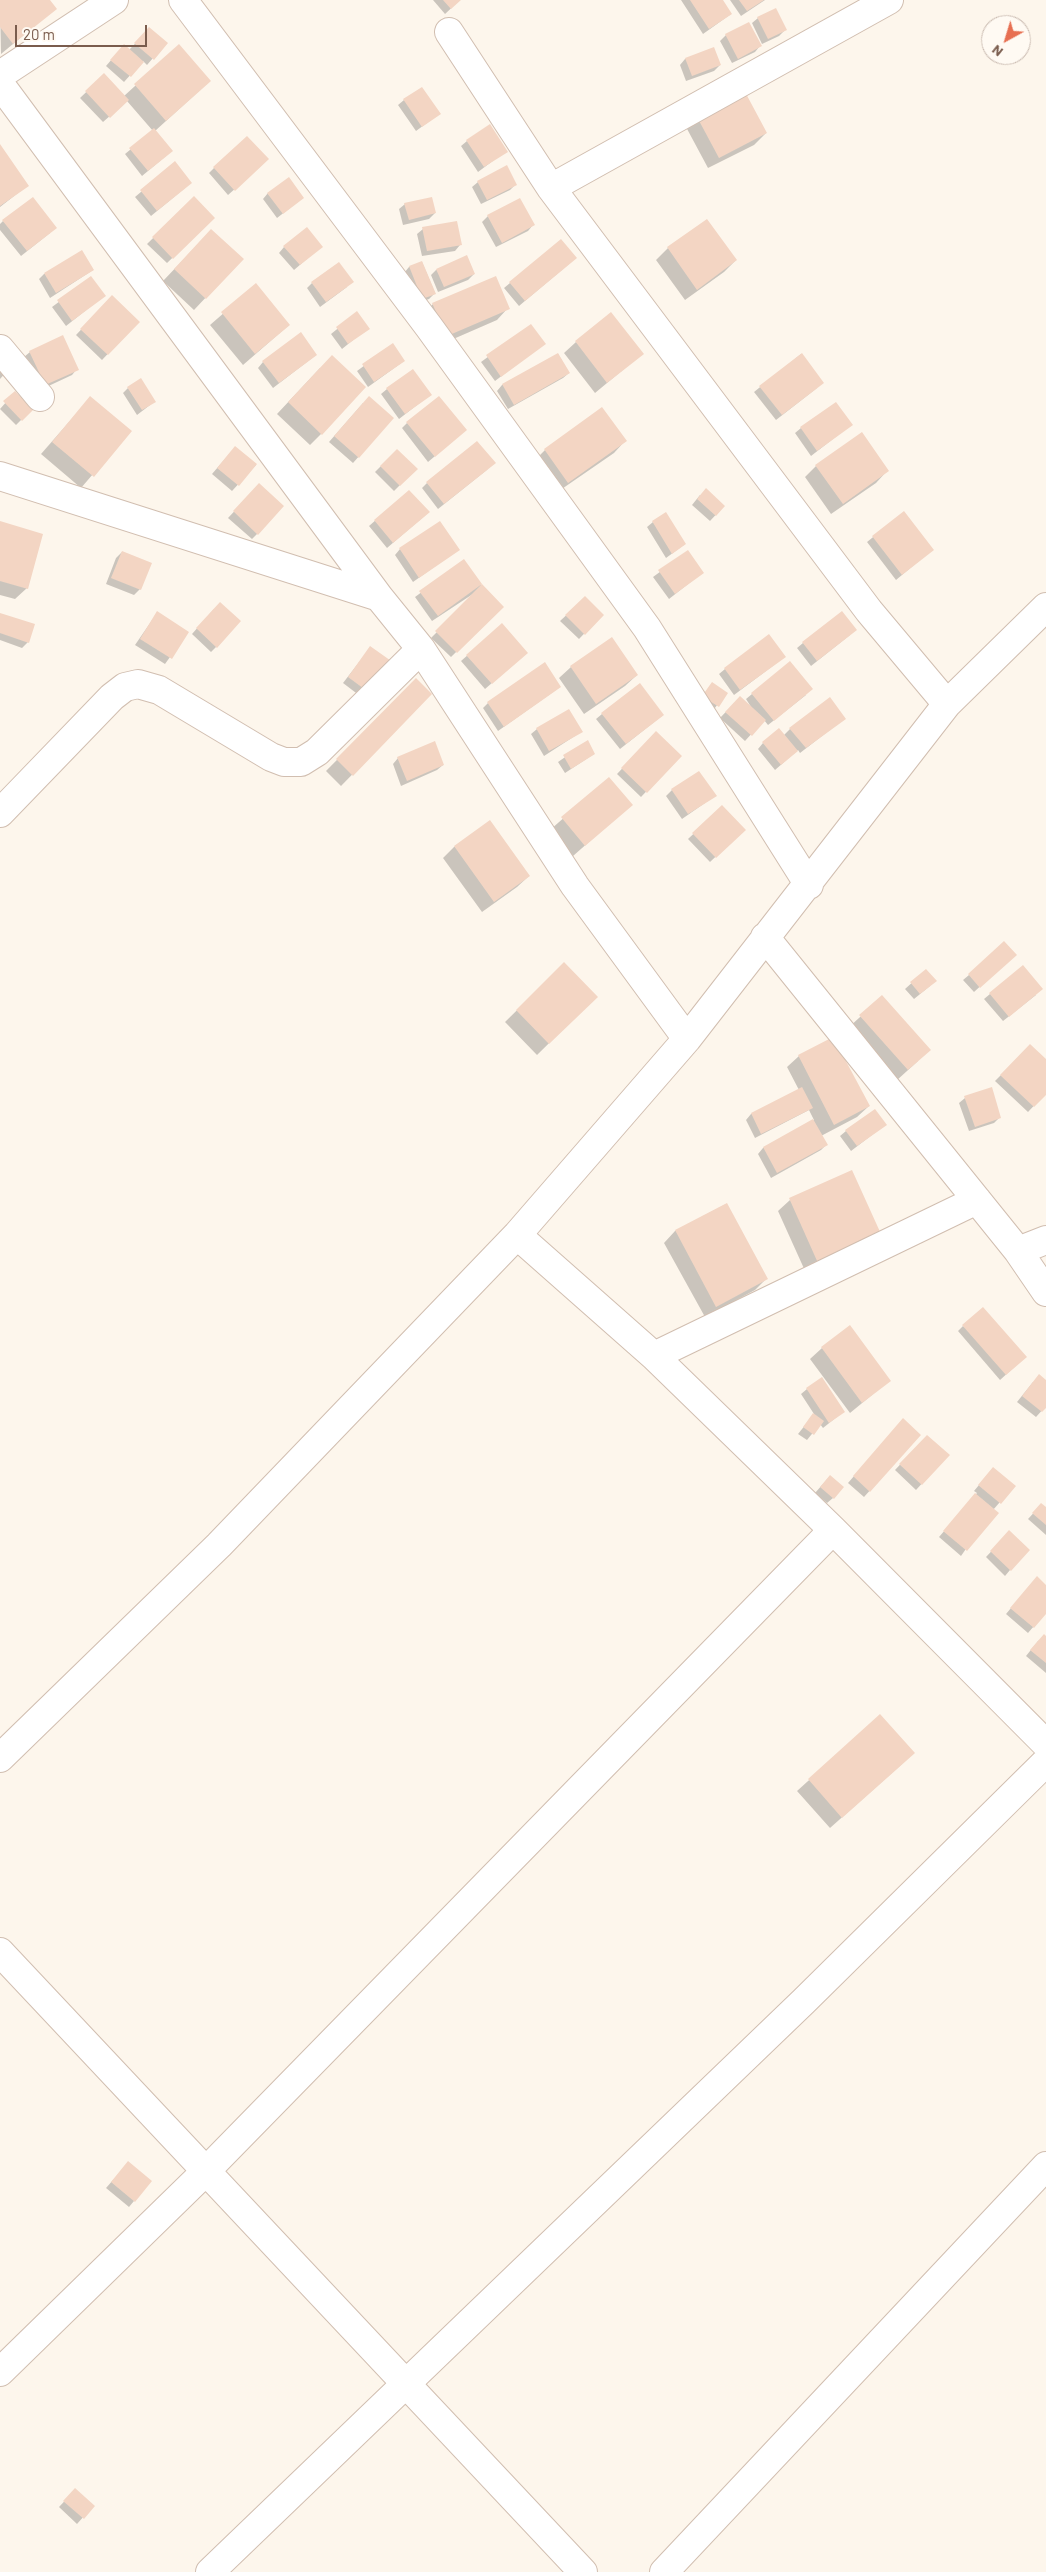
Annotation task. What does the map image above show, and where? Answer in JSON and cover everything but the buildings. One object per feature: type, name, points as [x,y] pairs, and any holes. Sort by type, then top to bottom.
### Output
[{"type":"street","points":[[0,75],[114,0]]},
{"type":"street","points":[[183,0],[429,327],[648,628],[809,886]]},
{"type":"street","points":[[551,188],[889,0]]},
{"type":"street","points":[[449,32],[551,188],[869,611],[947,704]]},
{"type":"street","points":[[0,84],[378,597],[421,649],[575,886],[687,1039]]},
{"type":"street","points":[[0,349],[40,397]]},
{"type":"street","points":[[0,476],[378,597]]},
{"type":"street","points":[[0,1758],[219,1545],[517,1235],[687,1039],[765,936],[809,886],[947,704],[1046,606]]},
{"type":"street","points":[[0,813],[112,697],[125,687],[138,684],[159,690],[271,757],[284,762],[301,762],[317,752],[421,649]]},
{"type":"street","points":[[765,936],[1018,1251],[1046,1292]]},
{"type":"street","points":[[654,1356],[977,1200]]},
{"type":"street","points":[[517,1235],[654,1356],[833,1530],[1046,1744]]},
{"type":"street","points":[[1018,1251],[1046,1240]]},
{"type":"street","points":[[0,2372],[205,2172],[833,1530]]},
{"type":"street","points":[[210,2572],[404,2383],[804,2001],[1046,1762]]},
{"type":"street","points":[[0,1952],[583,2572]]},
{"type":"street","points":[[664,2572],[1046,2166]]}]
